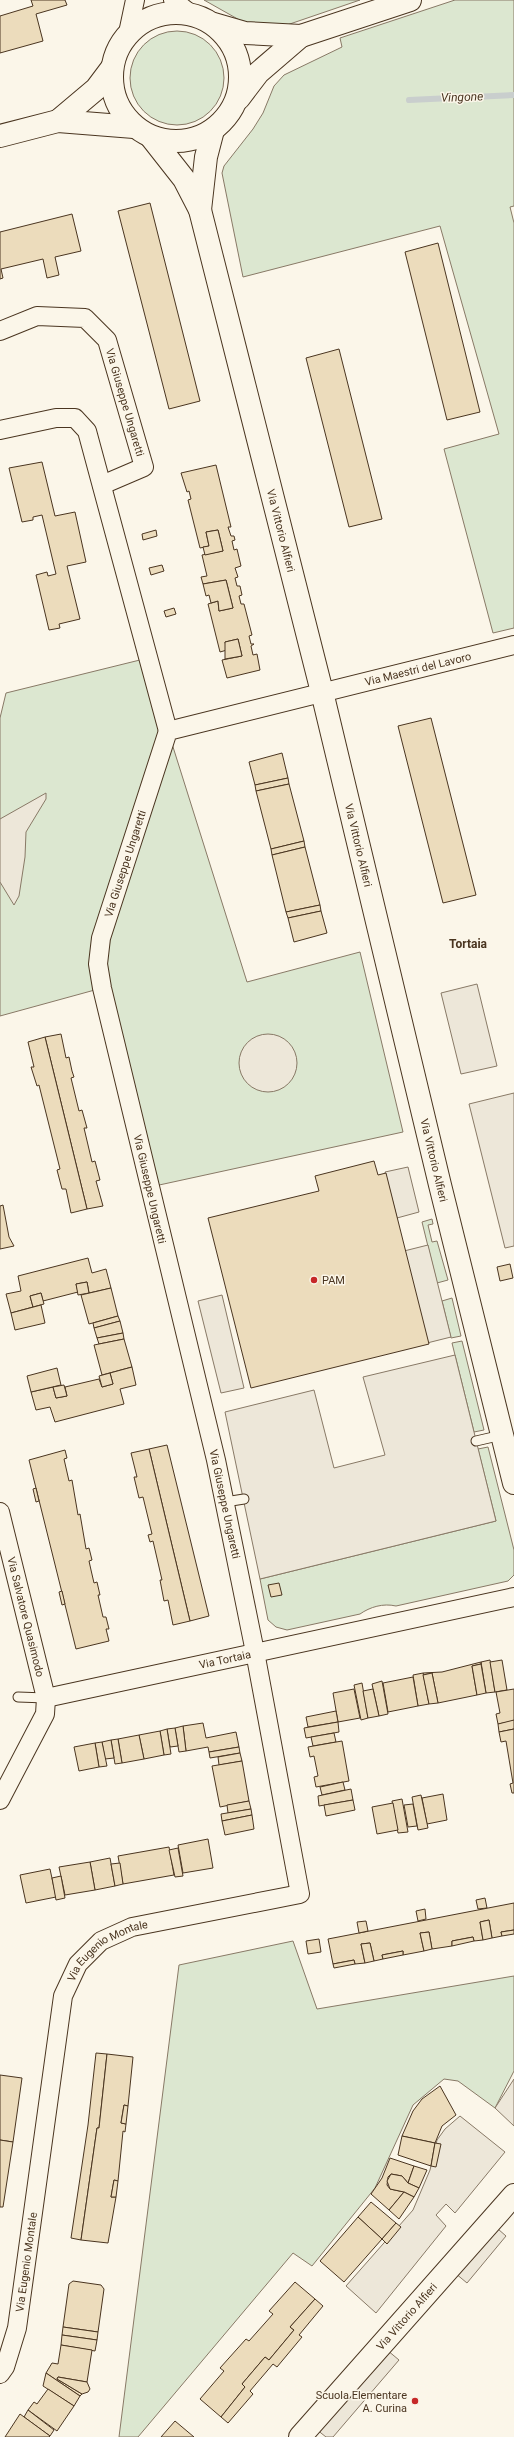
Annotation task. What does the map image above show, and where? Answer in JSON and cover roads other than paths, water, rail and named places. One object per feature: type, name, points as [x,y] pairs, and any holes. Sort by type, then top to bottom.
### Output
[{"type":"street","points":[[128,33],[135,0]]},
{"type":"street","points":[[173,0],[227,37],[238,58],[241,78],[237,100]]},
{"type":"street","points":[[58,121],[96,89],[111,69],[118,48],[128,33],[148,19],[168,13],[201,19],[245,33],[269,36],[301,36],[410,0]]},
{"type":"street","points":[[0,136],[58,121],[143,132],[171,142],[193,140],[213,130],[228,116],[237,100],[258,73],[301,36]]},
{"type":"street","points":[[111,69],[112,91],[117,104],[143,132]]},
{"type":"street","name":"Via Vittorio Alfieri","points":[[200,210],[206,157],[213,130]]},
{"type":"street","name":"Via Vittorio Alfieri","points":[[143,132],[184,178],[200,210],[322,692],[514,1483]]},
{"type":"street","name":"Via Giuseppe Ungaretti","points":[[0,331],[37,316],[85,318],[107,340],[144,467],[102,485]]},
{"type":"street","points":[[0,430],[56,418],[75,418],[88,432],[168,731],[322,692]]},
{"type":"street","name":"Via Maestri del Lavoro","points":[[322,692],[514,645]]},
{"type":"street","name":"Via Giuseppe Ungaretti","points":[[168,731],[101,938],[98,964],[225,1502],[255,1652]]},
{"type":"street","name":"Via Salvatore Quasimodo","points":[[0,1512],[46,1698]]},
{"type":"street","name":"Via Tortaia","points":[[46,1698],[514,1597]]},
{"type":"street","name":"Via Eugenio Montale","points":[[0,2374],[5,2367],[17,2328],[63,1996],[78,1964],[101,1941],[132,1927],[300,1894],[255,1652]]},
{"type":"street","points":[[0,1800],[45,1714],[46,1698]]},
{"type":"street","name":"Via Vittorio Alfieri","points":[[300,2437],[514,2195]]},
{"type":"lane","points":[[476,1441],[502,1435]]},
{"type":"lane","points":[[225,1502],[244,1499]]},
{"type":"lane","points":[[18,1697],[46,1698]]},
{"type":"waterway","name":"Vingone","points":[[409,100],[514,95]]},
{"type":"place","name":"PAM","points":[[314,1280]]},
{"type":"place","name":"Scuola Elementare A. Curina","points":[[415,2401]]},
{"type":"district","name":"Tortaia","points":[[468,944]]}]
